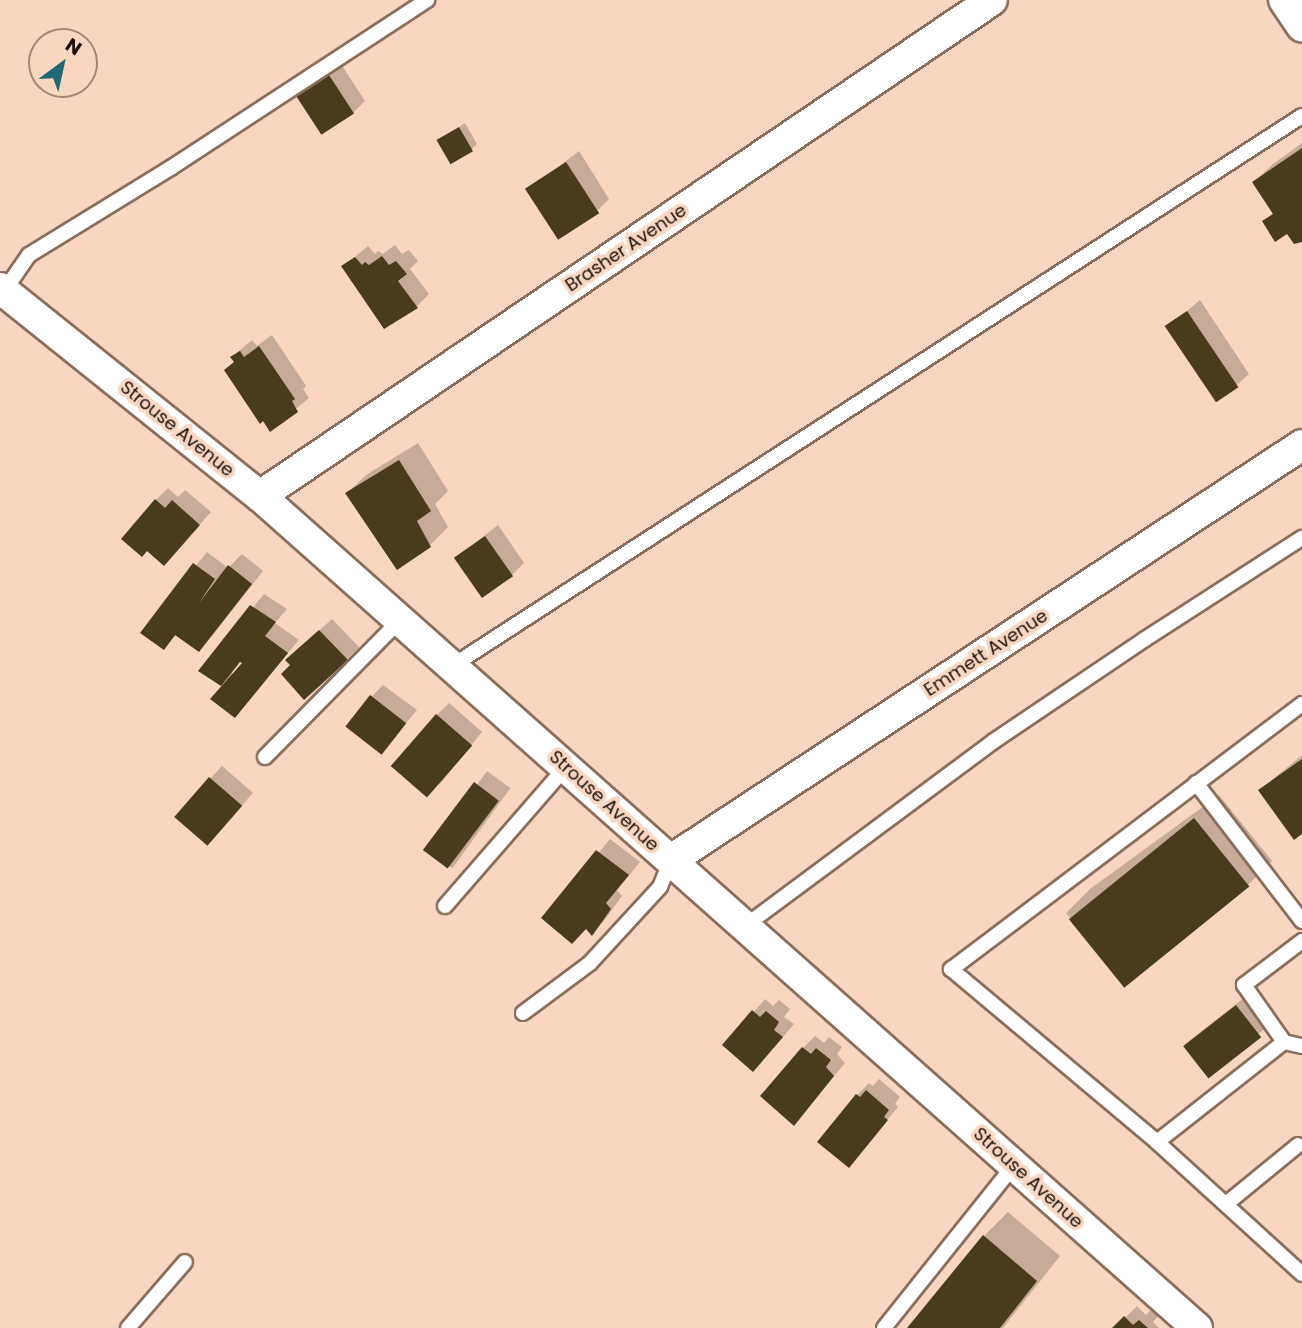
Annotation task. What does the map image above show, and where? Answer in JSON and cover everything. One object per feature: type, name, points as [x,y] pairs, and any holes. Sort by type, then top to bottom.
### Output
[{"type":"street","name":"Brasher Avenue","points":[[260,496],[992,0]]},
{"type":"street","points":[[1284,0],[1302,27]]},
{"type":"street","name":"Strouse Avenue","points":[[2,290],[260,496],[1197,1328]]},
{"type":"street","name":"Emmett Avenue","points":[[671,860],[1302,445]]},
{"type":"lane","points":[[2,290],[29,255],[172,167],[428,0]]},
{"type":"lane","points":[[452,666],[1302,116]]},
{"type":"lane","points":[[744,926],[994,741],[1144,639],[1302,538]]},
{"type":"lane","points":[[265,757],[400,620]]},
{"type":"lane","points":[[1302,704],[951,969],[1157,1142],[1302,1274]]},
{"type":"lane","points":[[445,906],[566,767]]},
{"type":"lane","points":[[1196,783],[1302,921]]},
{"type":"lane","points":[[523,1013],[590,962],[660,887],[671,860]]},
{"type":"lane","points":[[1302,941],[1244,985],[1284,1042],[1302,1046]]},
{"type":"lane","points":[[1157,1142],[1284,1042]]},
{"type":"lane","points":[[1226,1204],[1301,1145]]},
{"type":"lane","points":[[884,1328],[1014,1165]]},
{"type":"lane","points":[[128,1328],[185,1262]]},
{"type":"building","points":[[329,75],[354,114],[321,135],[296,96]]},
{"type":"building","points":[[459,127],[473,151],[450,164],[436,140]]},
{"type":"building","points":[[1302,148],[1302,242],[1294,244],[1287,234],[1275,242],[1262,221],[1273,214],[1252,182]]},
{"type":"building","points":[[566,162],[599,213],[558,240],[525,189]]},
{"type":"building","points":[[382,256],[389,265],[396,261],[407,274],[398,281],[418,308],[384,329],[341,266],[355,257],[362,265],[365,262],[369,265]]},
{"type":"building","points":[[1187,311],[1238,387],[1216,402],[1165,326]]},
{"type":"building","points":[[259,346],[295,399],[292,401],[298,412],[270,432],[263,421],[260,424],[224,370],[234,362],[230,357],[240,351],[244,357]]},
{"type":"building","points":[[399,460],[431,511],[417,521],[431,547],[397,570],[345,493]]},
{"type":"building","points":[[155,499],[165,508],[172,500],[200,525],[164,566],[147,551],[142,557],[121,539]]},
{"type":"building","points":[[485,536],[513,576],[482,598],[454,558]]},
{"type":"building","points":[[193,563],[215,579],[199,603],[228,565],[252,584],[199,652],[175,635],[164,650],[140,633]]},
{"type":"building","points":[[250,605],[276,622],[265,636],[288,653],[235,718],[210,699],[242,663],[240,662],[221,686],[198,671]]},
{"type":"building","points":[[319,630],[348,660],[304,700],[281,674],[290,665],[285,660]]},
{"type":"building","points":[[370,695],[406,723],[382,755],[345,727]]},
{"type":"building","points":[[436,714],[472,745],[427,798],[391,766]]},
{"type":"building","points":[[1302,759],[1302,834],[1294,840],[1258,790]]},
{"type":"building","points":[[209,777],[242,806],[207,846],[174,817]]},
{"type":"building","points":[[474,782],[499,801],[448,869],[423,850]]},
{"type":"building","points":[[1194,818],[1249,886],[1124,988],[1069,919]]},
{"type":"building","points":[[596,850],[629,875],[606,903],[611,909],[592,936],[586,929],[572,944],[541,918]]},
{"type":"building","points":[[1236,1005],[1261,1037],[1208,1079],[1183,1046]]},
{"type":"building","points":[[752,1010],[760,1017],[766,1011],[779,1022],[774,1030],[783,1037],[753,1072],[722,1045]]},
{"type":"building","points":[[802,1047],[811,1054],[816,1048],[831,1060],[826,1067],[834,1076],[794,1126],[760,1096]]},
{"type":"building","points":[[866,1090],[889,1110],[884,1117],[888,1120],[849,1168],[817,1142],[856,1094],[860,1097]]},
{"type":"building","points":[[983,1235],[1037,1281],[1000,1328],[907,1328]]},
{"type":"building","points":[[1124,1316],[1133,1325],[1139,1320],[1148,1328],[1112,1328]]}]
